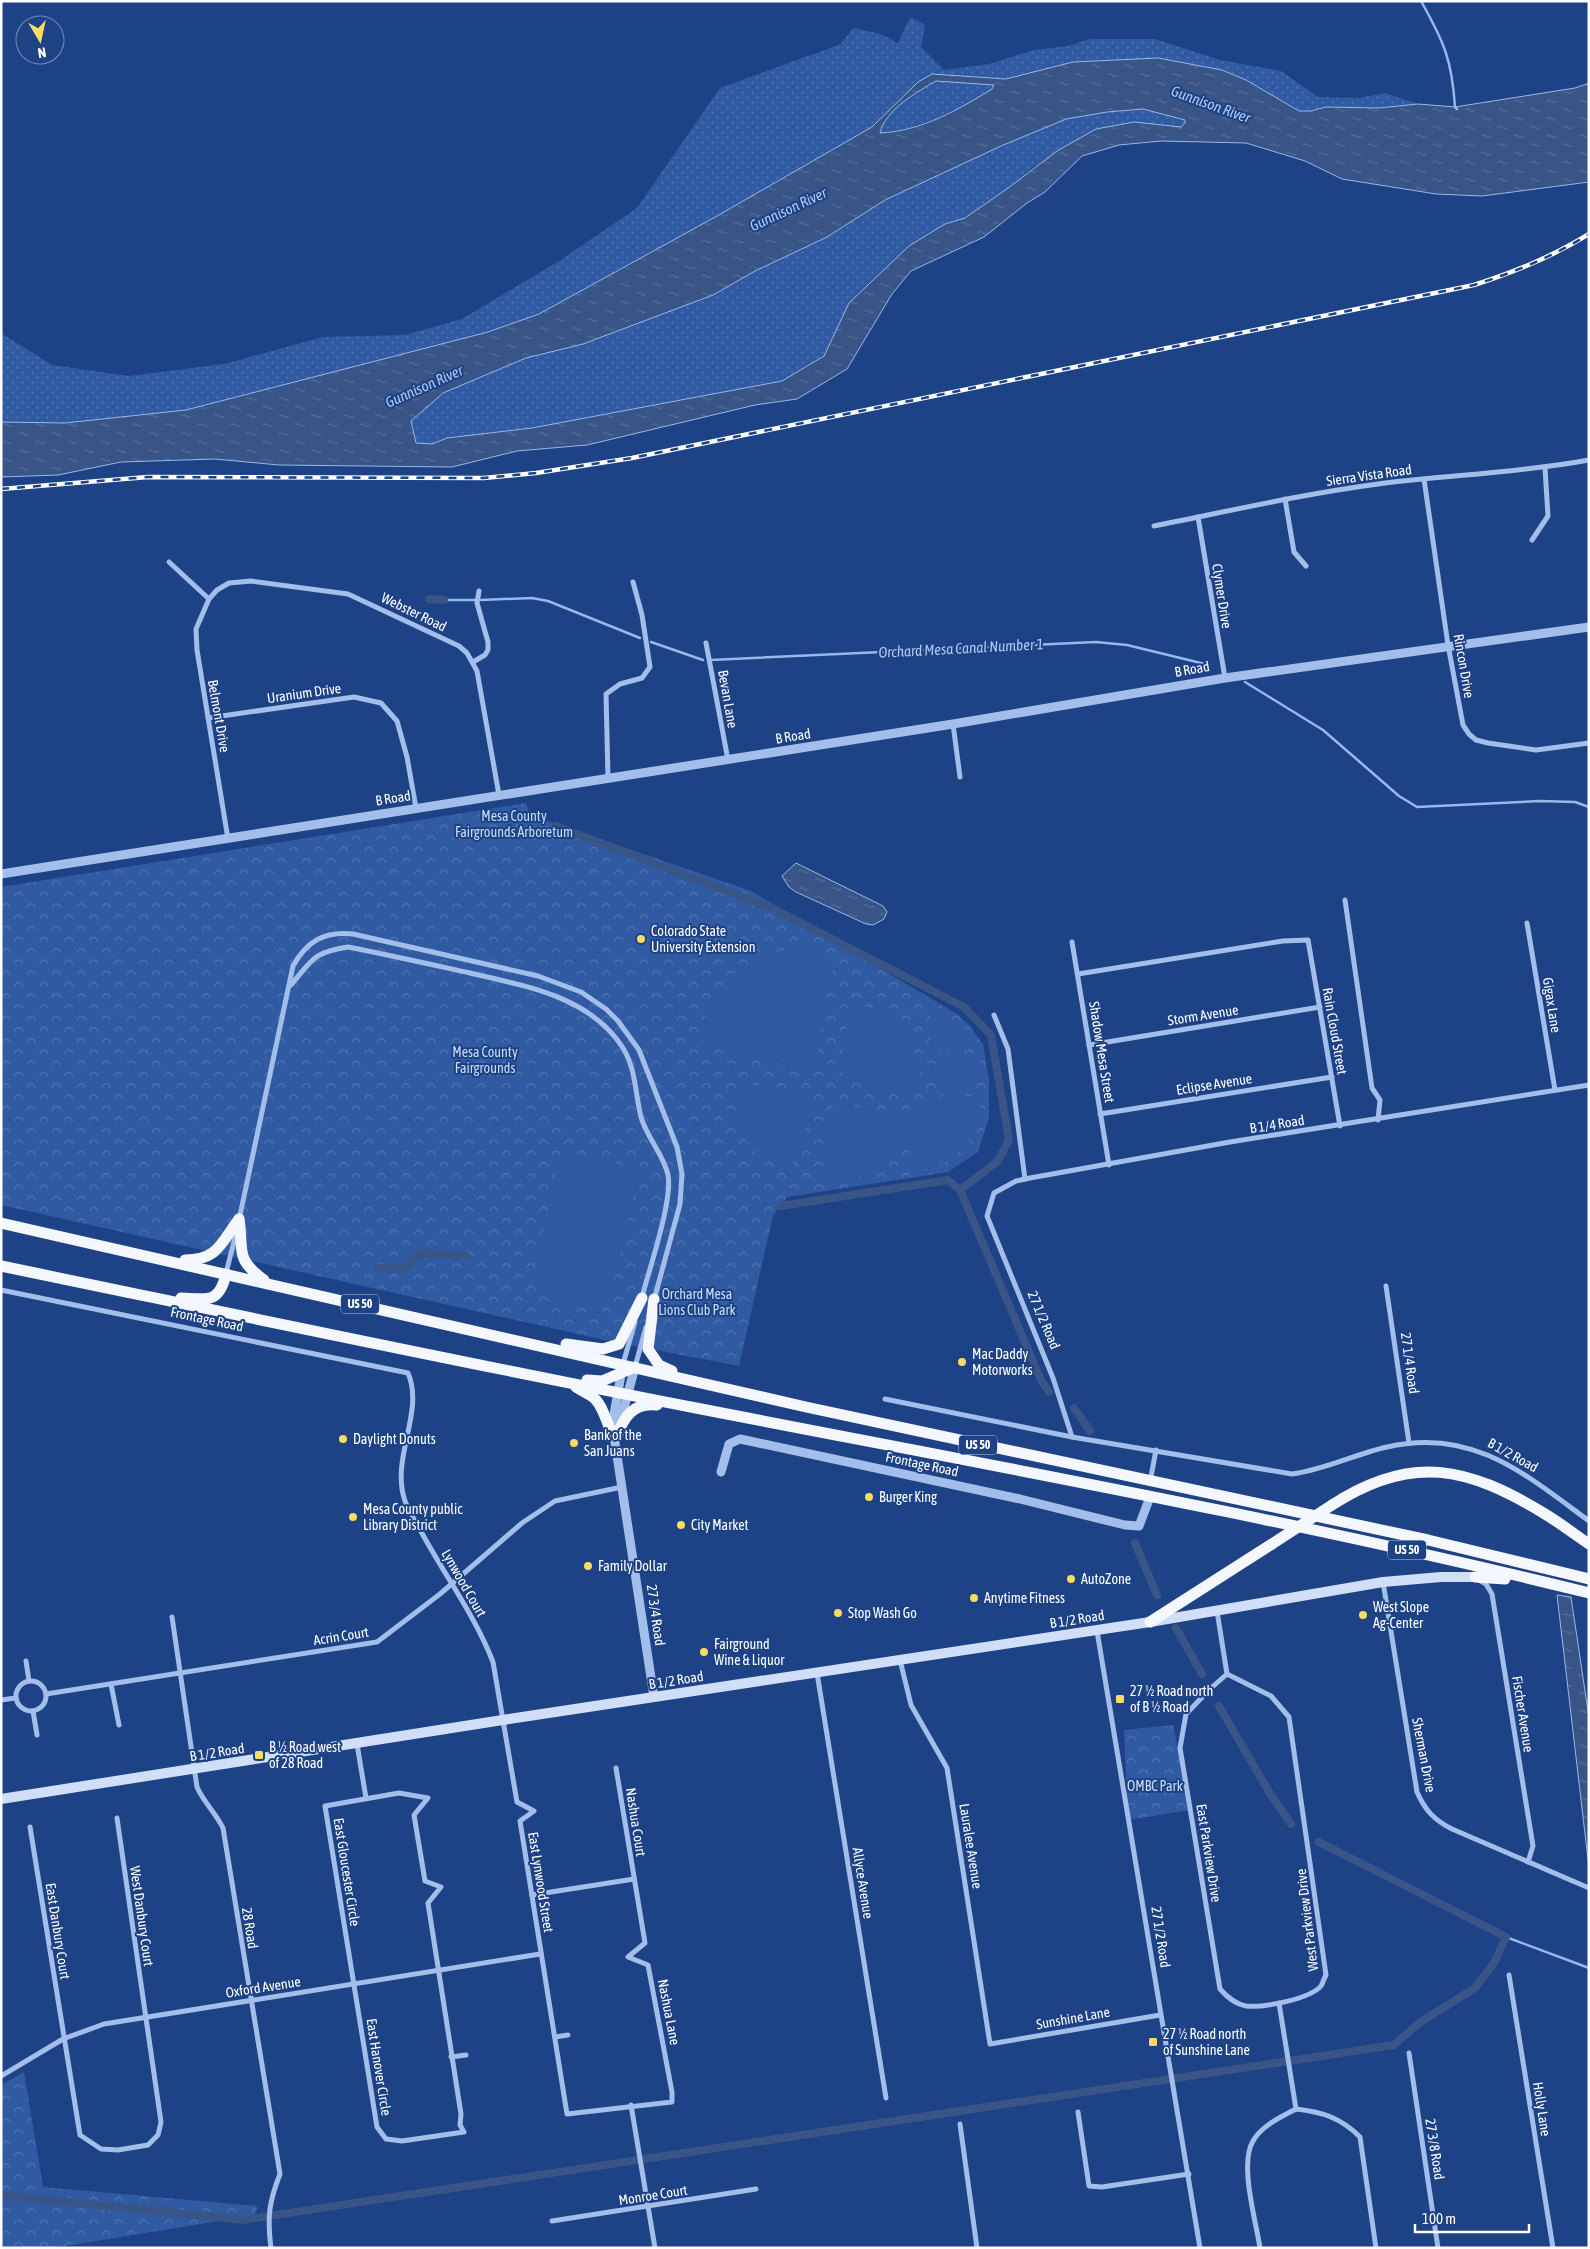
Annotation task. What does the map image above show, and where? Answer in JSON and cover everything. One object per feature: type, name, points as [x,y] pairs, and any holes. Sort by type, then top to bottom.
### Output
[{"type":"highway","points":[[166,1260],[207,1258],[216,1251],[239,1219]]},
{"type":"highway","points":[[239,1219],[243,1260],[250,1270],[267,1283]]},
{"type":"highway","name":"US 50","points":[[1,1223],[466,1329],[626,1368],[1150,1482],[1428,1540],[1589,1579]]},
{"type":"highway","name":"US 50","points":[[1,1266],[571,1383],[1150,1497],[1424,1554],[1588,1593]]},
{"type":"highway","points":[[146,1296],[212,1297],[222,1291],[226,1274]]},
{"type":"highway","points":[[466,1329],[606,1349],[622,1342],[642,1298]]},
{"type":"highway","points":[[654,1299],[647,1343],[650,1355],[659,1366],[806,1408]]},
{"type":"highway","points":[[571,1383],[602,1381],[626,1368]]},
{"type":"highway","points":[[571,1383],[597,1401],[602,1410],[606,1425],[616,1440]]},
{"type":"highway","points":[[616,1440],[626,1416],[637,1407],[646,1404],[744,1424],[782,1425]]},
{"type":"highway","points":[[1150,1622],[1353,1491],[1402,1474],[1418,1472],[1459,1474],[1493,1485],[1546,1514],[1589,1544]]},
{"type":"highway","points":[[1105,1488],[1140,1489],[1150,1482]]},
{"type":"highway","points":[[1150,1497],[1154,1492],[1180,1488]]},
{"type":"highway","points":[[1475,1577],[1496,1578],[1588,1593]]},
{"type":"main road","name":"B 1/2 Road","points":[[1,1799],[503,1720],[1150,1622],[1383,1582],[1441,1576],[1475,1577]]},
{"type":"street","name":"Sierra Vista Road","points":[[1154,526],[1285,499],[1424,479],[1545,468],[1589,460]]},
{"type":"street","points":[[1532,540],[1548,516],[1545,468]]},
{"type":"street","name":"Rincon Drive","points":[[1424,479],[1448,645],[1463,725],[1476,740],[1536,750],[1589,743]]},
{"type":"street","points":[[1285,499],[1294,552],[1306,566]]},
{"type":"street","name":"Clymer Drive","points":[[1198,517],[1225,678]]},
{"type":"street","points":[[169,562],[209,599]]},
{"type":"street","name":"Webster Road","points":[[209,599],[229,583],[251,581],[348,594],[459,646],[477,671],[499,795]]},
{"type":"street","points":[[608,778],[606,694],[620,684],[642,678],[650,667],[642,615],[633,582]]},
{"type":"street","points":[[472,662],[485,656],[488,650],[488,642],[477,603],[479,591]]},
{"type":"street","name":"Belmont Drive","points":[[209,599],[196,630],[196,650],[228,839]]},
{"type":"street","name":"B Road","points":[[1,874],[953,724],[1225,678],[1589,626]]},
{"type":"street","name":"Bevan Lane","points":[[706,643],[728,760]]},
{"type":"street","name":"Uranium Drive","points":[[208,718],[354,697],[381,703],[397,721],[407,757],[416,808]]},
{"type":"street","points":[[953,724],[960,777]]},
{"type":"street","points":[[1345,900],[1372,1088],[1380,1100],[1378,1120]]},
{"type":"street","name":"Gigax Lane","points":[[1527,923],[1555,1090]]},
{"type":"street","points":[[226,1274],[291,985],[293,966],[308,944],[326,934],[341,932],[538,976],[568,986],[606,1009],[631,1036],[676,1147],[682,1174],[680,1204],[654,1299],[626,1368]]},
{"type":"street","name":"Rain Cloud Street","points":[[1078,974],[1283,941],[1308,940],[1340,1126]]},
{"type":"street","name":"Shadow Mesa Street","points":[[1072,942],[1109,1165]]},
{"type":"street","points":[[291,985],[314,957],[328,950],[348,947],[535,988],[577,1006],[601,1023],[623,1049],[635,1076],[645,1129],[664,1163],[668,1176],[668,1196],[626,1368]]},
{"type":"street","name":"Storm Avenue","points":[[1089,1045],[1320,1007]]},
{"type":"street","points":[[994,1015],[1008,1049],[1025,1179]]},
{"type":"street","name":"Eclipse Avenue","points":[[1100,1114],[1332,1077]]},
{"type":"street","name":"B 1/4 Road","points":[[987,1216],[994,1193],[1025,1179],[1230,1142],[1589,1085]]},
{"type":"street","name":"27 1/2 Road","points":[[987,1216],[1053,1378],[1072,1436]]},
{"type":"street","name":"27 1/4 Road","points":[[1386,1286],[1409,1443]]},
{"type":"street","name":"Frontage Road","points":[[1,1290],[408,1373]]},
{"type":"street","name":"27 3/4 Road","points":[[622,1393],[626,1368]]},
{"type":"street","name":"27 3/4 Road","points":[[626,1368],[622,1393],[612,1420],[654,1697]]},
{"type":"street","name":"Lynwood Court","points":[[408,1373],[413,1387],[414,1399],[402,1463],[405,1500],[439,1564],[452,1583],[486,1645],[492,1662],[503,1720]]},
{"type":"street","name":"B 1/2 Road","points":[[885,1399],[1072,1436],[1292,1474],[1313,1471],[1364,1453],[1409,1443],[1448,1444],[1488,1454],[1527,1476],[1589,1521]]},
{"type":"street","name":"Frontage Road","points":[[721,1472],[729,1444],[740,1440],[1010,1497],[1125,1525],[1139,1526],[1150,1497]]},
{"type":"street","points":[[1150,1482],[1156,1450]]},
{"type":"street","name":"Acrin Court","points":[[46,1694],[377,1642],[417,1612],[522,1522],[555,1501],[622,1487]]},
{"type":"street","name":"Fischer Avenue","points":[[1475,1577],[1486,1584],[1492,1594],[1533,1846],[1528,1862]]},
{"type":"street","name":"Sherman Drive","points":[[1383,1582],[1417,1792],[1422,1804],[1435,1821],[1589,1888]]},
{"type":"street","points":[[1217,1610],[1227,1674]]},
{"type":"street","name":"28 Road","points":[[172,1617],[197,1787],[204,1802],[217,1815],[223,1828],[280,2174],[270,2200],[268,2221],[272,2248]]},
{"type":"street","name":"27 1/2 Road","points":[[1097,1630],[1200,2248]]},
{"type":"street","name":"Lauralee Avenue","points":[[900,1660],[911,1705],[947,1768],[990,2044]]},
{"type":"street","points":[[26,1661],[29,1681]]},
{"type":"street","name":"Allyce Avenue","points":[[817,1672],[886,2098]]},
{"type":"street","name":"West Parkview Drive","points":[[1227,1674],[1271,1696],[1289,1717],[1318,1905],[1326,1975],[1321,1985],[1312,1993],[1279,2003]]},
{"type":"street","name":"East Parkview Drive","points":[[1227,1674],[1186,1714],[1180,1748],[1220,1989],[1236,2003],[1246,2006],[1279,2003]]},
{"type":"street","points":[[29,1681],[40,1684],[46,1694],[44,1705],[34,1711],[22,1708],[16,1698],[19,1687],[29,1681]]},
{"type":"street","points":[[111,1684],[119,1725]]},
{"type":"street","points":[[1,1700],[16,1698]]},
{"type":"street","points":[[34,1711],[37,1735]]},
{"type":"street","name":"East Lynwood Street","points":[[503,1720],[517,1802],[534,1811],[520,1821],[566,2114],[631,2105]]},
{"type":"street","points":[[357,1744],[366,1798],[399,1793],[428,1798],[414,1815],[425,1882],[441,1887],[428,1902],[451,2057],[466,2055]]},
{"type":"street","name":"Nashua Court","points":[[616,1768],[634,1879]]},
{"type":"street","name":"East Gloucester Circle","points":[[354,1984],[325,1806],[366,1798]]},
{"type":"street","name":"West Danbury Court","points":[[116,1818],[161,2122],[158,2135],[148,2145],[118,2150]]},
{"type":"street","name":"East Danbury Court","points":[[30,1827],[80,2135],[101,2149],[118,2150]]},
{"type":"street","points":[[532,1895],[634,1879]]},
{"type":"street","name":"Nashua Lane","points":[[631,2105],[672,2102],[672,2092],[648,1965],[628,1957],[645,1943],[634,1879]]},
{"type":"street","name":"Oxford Avenue","points":[[1,2076],[64,2039],[104,2024],[540,1954]]},
{"type":"street","name":"Holly Lane","points":[[1508,1974],[1553,2248]]},
{"type":"street","name":"East Hanover Circle","points":[[354,1984],[377,2127],[386,2139],[402,2141],[464,2132],[460,2125],[461,2114],[451,2057]]},
{"type":"street","points":[[1279,2003],[1296,2109]]},
{"type":"street","name":"Sunshine Lane","points":[[990,2044],[1160,2015]]},
{"type":"street","points":[[555,2037],[568,2035]]},
{"type":"street","name":"27 3/8 Road","points":[[1409,2053],[1438,2248]]},
{"type":"street","points":[[631,2105],[655,2248]]},
{"type":"street","points":[[1260,2248],[1247,2166],[1248,2150],[1261,2132],[1296,2109],[1317,2112],[1336,2118],[1360,2137],[1376,2248]]},
{"type":"street","points":[[1078,2112],[1089,2186],[1102,2187],[1189,2174]]},
{"type":"street","points":[[960,2124],[977,2248]]},
{"type":"street","name":"Monroe Court","points":[[552,2221],[756,2190]]},
{"type":"green space","points":[[910,17],[925,25],[921,47],[944,70],[989,64],[1034,50],[1068,46],[1090,39],[1155,39],[1220,60],[1281,71],[1318,97],[1358,98],[1385,93],[1418,104],[1379,108],[1326,107],[1311,111],[1299,111],[1246,80],[1222,70],[1158,58],[1073,62],[1006,79],[932,74],[918,82],[872,127],[717,216],[539,314],[488,333],[186,410],[65,423],[1,422],[1,329],[4,335],[52,365],[129,376],[224,364],[323,337],[405,335],[462,319],[559,261],[637,208],[720,88],[841,44],[853,28],[881,34],[898,43]]},
{"type":"green space","points":[[936,81],[994,84],[992,89],[938,117],[910,127],[880,133],[888,117],[895,110]]},
{"type":"green space","points":[[1143,109],[1185,120],[1185,123],[1181,127],[1134,122],[1034,167],[1011,186],[965,218],[945,224],[909,246],[849,303],[824,356],[782,381],[532,428],[447,438],[432,444],[416,443],[411,421],[443,393],[526,358],[583,344],[713,295],[755,271],[827,237],[885,200],[1001,146],[1066,119],[1107,112]]},
{"type":"green space","name":"Mesa County Fairgrounds","points":[[526,803],[530,815],[751,891],[957,1014],[968,1024],[983,1044],[989,1080],[989,1117],[978,1152],[948,1172],[787,1197],[773,1216],[739,1366],[614,1342],[1,1205],[1,887]]},
{"type":"green space","points":[[813,949],[833,966],[818,1055],[812,1064],[799,1067],[705,1047],[702,1034],[707,1013],[714,998],[736,973],[764,956],[780,951]]},
{"type":"green space","points":[[850,1003],[881,1013],[903,1029],[916,1053],[920,1085],[914,1088],[895,1089],[847,1081],[842,1075],[841,1069]]},
{"type":"green space","points":[[930,1012],[946,1016],[964,1028],[974,1049],[930,1053]]},
{"type":"green space","points":[[979,1053],[978,1069],[966,1088],[952,1095],[944,1096],[937,1091],[936,1058]]},
{"type":"green space","points":[[737,1083],[802,1090],[811,1097],[813,1108],[791,1170],[775,1164],[762,1156],[752,1148],[745,1138],[737,1115]]},
{"type":"green space","points":[[981,1096],[977,1125],[963,1149],[952,1158],[940,1164],[926,1168],[911,1168],[908,1121],[911,1104],[915,1098]]},
{"type":"green space","points":[[839,1103],[901,1118],[908,1128],[902,1142],[886,1163],[863,1175],[850,1178],[822,1177],[829,1116],[833,1107]]},
{"type":"green space","points":[[573,1154],[627,1166],[634,1170],[637,1182],[611,1294],[607,1300],[592,1308],[584,1308],[556,1301],[540,1293],[536,1289],[533,1280],[558,1166],[563,1157]]},
{"type":"green space","name":"OMBC Park","points":[[1173,1725],[1190,1810],[1128,1820],[1124,1730]]},
{"type":"green space","points":[[24,2072],[43,2187],[257,2206],[256,2215],[53,2248],[1,2248],[1,2085]]},
{"type":"water","name":"Gunnison River","points":[[1158,58],[1222,70],[1246,80],[1299,111],[1311,111],[1326,107],[1379,108],[1418,104],[1455,107],[1575,88],[1589,83],[1589,182],[1482,196],[1436,194],[1342,179],[1305,161],[1246,143],[1161,141],[1119,145],[1082,156],[1045,192],[1027,203],[984,237],[911,271],[892,294],[847,369],[797,399],[755,405],[587,445],[517,451],[452,467],[279,465],[215,459],[121,462],[58,475],[1,477],[1,422],[65,423],[186,410],[488,332],[539,314],[717,216],[872,127],[918,82],[932,74],[1006,79],[1073,62]],"holes":[[[936,81],[994,85],[992,89],[979,97],[939,118],[910,128],[880,133],[883,125],[895,109],[911,96]],[[1143,109],[1185,120],[1185,123],[1181,127],[1134,122],[1096,129],[1057,151],[965,218],[945,224],[909,246],[849,303],[824,356],[782,381],[532,428],[447,438],[432,444],[416,443],[411,421],[443,393],[526,358],[583,344],[713,295],[755,271],[827,237],[885,200],[1001,146],[1066,119],[1107,112]]]},
{"type":"water","points":[[796,863],[883,906],[887,912],[884,919],[873,925],[866,924],[796,892],[789,887],[782,876]]},
{"type":"water","points":[[1557,1595],[1571,1597],[1589,1718],[1589,1868]]},
{"type":"waterway","points":[[1421,1],[1436,28],[1446,52],[1452,76],[1455,107],[1457,109]]},
{"type":"waterway","name":"Orchard Mesa Canal Number 1","points":[[481,600],[532,598],[548,601],[640,638]]},
{"type":"waterway","name":"Orchard Mesa Canal Number 1","points":[[429,599],[444,600]]},
{"type":"waterway","name":"Orchard Mesa Canal Number 1","points":[[444,600],[476,600]]},
{"type":"waterway","name":"Orchard Mesa Canal Number 1","points":[[651,642],[703,660]]},
{"type":"waterway","name":"Orchard Mesa Canal Number 1","points":[[711,660],[1096,642],[1127,645],[1209,665]]},
{"type":"waterway","name":"Orchard Mesa Canal Number 1","points":[[1245,682],[1323,730],[1399,796],[1417,807],[1540,801],[1575,802],[1589,807]]},
{"type":"waterway","points":[[556,826],[774,909],[964,1007],[991,1035],[1009,1140],[998,1161],[960,1190]]},
{"type":"waterway","points":[[781,1206],[948,1180],[960,1190],[1041,1380],[1049,1392]]},
{"type":"waterway","points":[[378,1268],[403,1269],[421,1253],[466,1256]]},
{"type":"waterway","points":[[1074,1408],[1090,1431]]},
{"type":"waterway","points":[[1135,1543],[1157,1595]]},
{"type":"waterway","points":[[1176,1628],[1202,1674]]},
{"type":"waterway","points":[[1219,1706],[1269,1792],[1291,1824]]},
{"type":"waterway","points":[[1,2195],[243,2220],[1394,2045],[1419,2023],[1475,1988],[1494,1963],[1506,1937],[1319,1842]]},
{"type":"waterway","points":[[1506,1937],[1589,1968]]},
{"type":"railway","points":[[1,489],[148,477],[484,478],[536,473],[632,458],[1474,285],[1533,263],[1589,234]]},
{"type":"place","name":"Colorado State University Extension","points":[[641,939]]},
{"type":"place","name":"Mac Daddy Motorworks","points":[[962,1362]]},
{"type":"place","name":"Daylight Donuts","points":[[343,1439]]},
{"type":"place","name":"Bank of the San Juans","points":[[574,1443]]},
{"type":"place","name":"Burger King","points":[[869,1497]]},
{"type":"place","name":"Mesa County public Library District","points":[[353,1517]]},
{"type":"place","name":"City Market","points":[[681,1525]]},
{"type":"place","name":"Family Dollar","points":[[588,1566]]},
{"type":"place","name":"AutoZone","points":[[1071,1579]]},
{"type":"place","name":"Anytime Fitness","points":[[974,1598]]},
{"type":"place","name":"Stop Wash Go","points":[[838,1613]]},
{"type":"place","name":"West Slope Ag-Center","points":[[1363,1615]]},
{"type":"place","name":"Fairground Wine & Liquor","points":[[704,1652]]},
{"type":"place","name":"27 ½ Road north of B ½ Road","points":[[1120,1699]]},
{"type":"place","name":"B ½ Road west of 28 Road","points":[[259,1755]]},
{"type":"place","name":"27 ½ Road north of Sunshine Lane","points":[[1153,2042]]},
{"type":"park label","name":"Mesa County Fairgrounds Arboretum","points":[[514,824]]},
{"type":"park label","name":"Orchard Mesa Lions Club Park","points":[[697,1302]]}]
